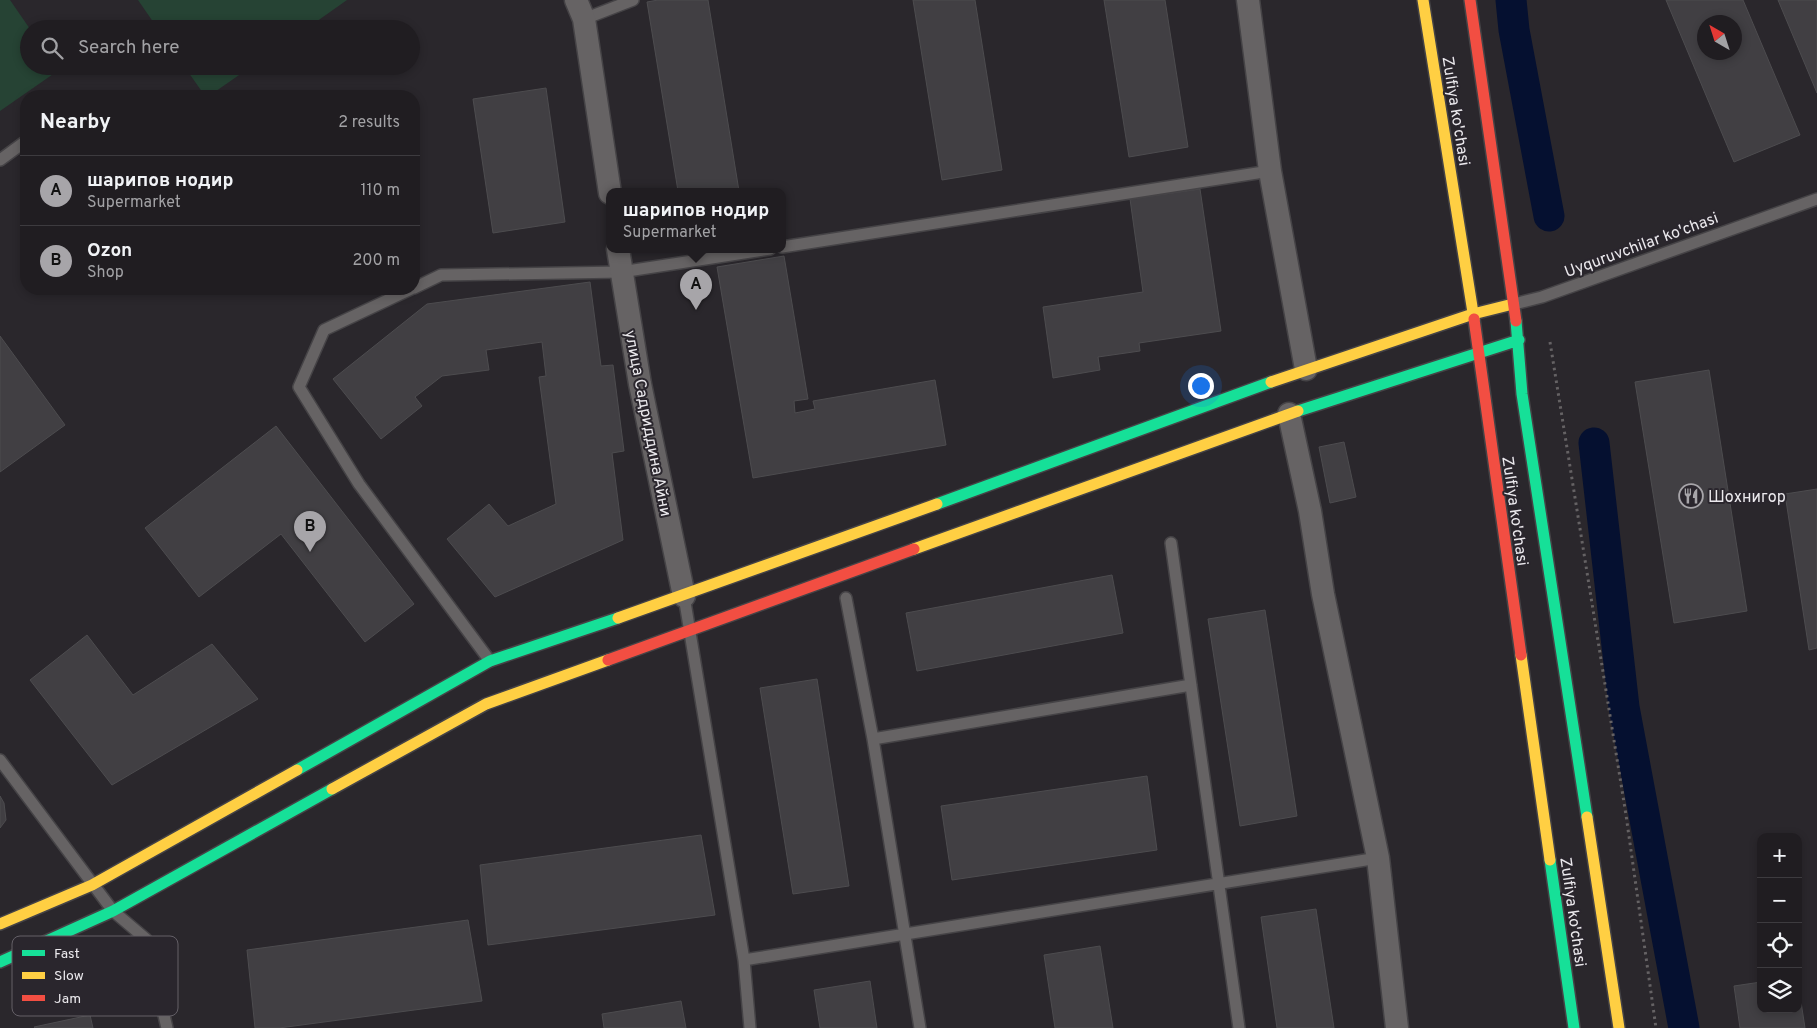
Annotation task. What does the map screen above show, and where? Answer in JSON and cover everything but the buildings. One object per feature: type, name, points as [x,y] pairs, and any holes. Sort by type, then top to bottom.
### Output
[{"type":"main road","name":"Zulfiya ko'chasi","points":[[1423,0],[1473,314],[1477,354],[1574,1028]]},
{"type":"main road","name":"Zulfiya ko'chasi","points":[[1470,0],[1519,340],[1522,394],[1534,461],[1618,1028]]},
{"type":"main road","name":"Uyquruvchilar ko'chasi","points":[[0,924],[92,885],[490,661],[684,596],[1306,369],[1473,314],[1513,304]]},
{"type":"main road","points":[[58,936],[113,911],[486,704],[1290,414],[1519,340]]},
{"type":"main road","points":[[0,962],[12,957]]},
{"type":"street","points":[[1248,0],[1270,171],[1306,369]]},
{"type":"street","points":[[580,9],[609,188]]},
{"type":"street","name":"улица Садриддина Айни","points":[[619,253],[640,384],[684,596]]},
{"type":"street","points":[[1290,414],[1310,511],[1323,594],[1378,858],[1397,1028]]},
{"type":"lane","points":[[580,9],[633,0]]},
{"type":"lane","points":[[0,160],[20,145]]},
{"type":"lane","points":[[786,246],[1270,171]]},
{"type":"lane","name":"Uyquruvchilar ko'chasi","points":[[1513,304],[1542,297],[1817,199]]},
{"type":"lane","points":[[420,285],[441,275],[622,272],[744,253]]},
{"type":"lane","points":[[398,295],[324,330],[299,387],[358,484],[490,661]]},
{"type":"lane","points":[[1171,543],[1239,1028]]},
{"type":"lane","points":[[684,596],[744,960],[750,1028]]},
{"type":"lane","points":[[846,598],[873,739],[920,1028]]},
{"type":"lane","points":[[873,739],[1191,685]]},
{"type":"lane","points":[[0,760],[113,911],[142,936]]},
{"type":"lane","points":[[744,960],[904,933],[1220,885],[1378,858]]},
{"type":"path","points":[[1542,297],[1626,815],[1656,1028]]},
{"type":"green space","points":[[0,0],[10,0],[24,20],[20,20],[20,75],[52,75],[30,90],[20,90],[20,97],[0,111]]},
{"type":"green space","points":[[138,0],[347,0],[319,20],[152,20]]},
{"type":"green space","points":[[190,75],[239,75],[218,90],[201,90]]},
{"type":"waterway","points":[[1511,0],[1514,30],[1549,216]]},
{"type":"waterway","points":[[1594,443],[1624,707],[1684,1028]]},
{"type":"traffic: fast","points":[[1516,321],[1522,394],[1587,817]]},
{"type":"traffic: fast","points":[[1298,411],[1519,340]]},
{"type":"traffic: fast","points":[[937,504],[1271,382]]},
{"type":"traffic: fast","points":[[297,770],[490,661],[618,618]]},
{"type":"traffic: fast","points":[[58,936],[113,911],[332,789]]},
{"type":"traffic: fast","points":[[1550,860],[1574,1028]]},
{"type":"traffic: fast","points":[[0,962],[12,957]]},
{"type":"traffic: slow","points":[[1423,0],[1474,319]]},
{"type":"traffic: slow","points":[[1271,382],[1473,314],[1513,304]]},
{"type":"traffic: slow","points":[[914,549],[1298,411]]},
{"type":"traffic: slow","points":[[618,618],[937,504]]},
{"type":"traffic: slow","points":[[1521,655],[1550,860]]},
{"type":"traffic: slow","points":[[332,789],[486,704],[608,660]]},
{"type":"traffic: slow","points":[[0,924],[92,885],[297,770]]},
{"type":"traffic: slow","points":[[1587,817],[1619,1028]]},
{"type":"traffic: jam","points":[[1470,0],[1516,321]]},
{"type":"traffic: jam","points":[[1474,319],[1521,655]]},
{"type":"traffic: jam","points":[[608,660],[914,549]]},
{"type":"place","name":"шарипов нодир","points":[[696,310]]},
{"type":"place","name":"Шохнигор","points":[[1691,496]]},
{"type":"place","name":"Ozon","points":[[310,552]]}]
